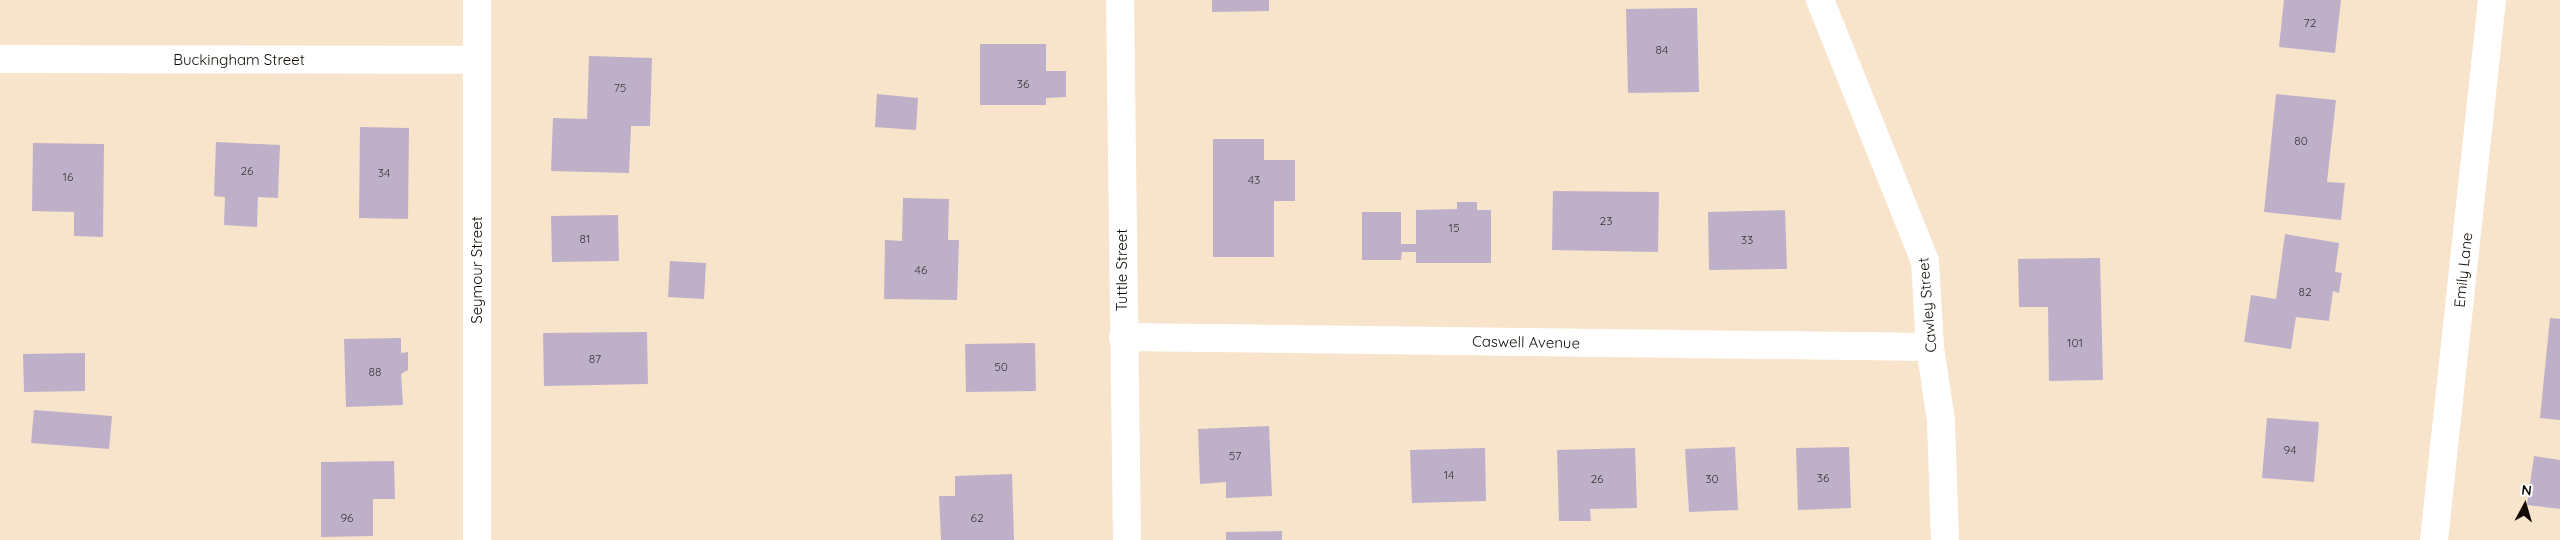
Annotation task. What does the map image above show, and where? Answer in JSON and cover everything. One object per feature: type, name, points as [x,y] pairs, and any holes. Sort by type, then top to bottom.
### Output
[{"type":"street","name":"Seymour Street","points":[[477,0],[477,540]]},
{"type":"street","name":"Tuttle Street","points":[[1120,0],[1127,540]]},
{"type":"street","name":"Cawley Street","points":[[1820,0],[1922,249],[1930,347],[1941,421],[1945,540]]},
{"type":"street","name":"Emily Lane","points":[[2434,540],[2492,0]]},
{"type":"street","name":"Buckingham Street","points":[[0,59],[477,60]]},
{"type":"street","name":"Caswell Avenue","points":[[1123,337],[1930,347]]},
{"type":"building","points":[[1212,0],[1269,0],[1269,11],[1212,12]]},
{"type":"building","points":[[2284,0],[2341,0],[2335,53],[2279,47]]},
{"type":"building","points":[[1697,8],[1699,92],[1628,93],[1626,9]]},
{"type":"building","points":[[980,44],[1046,44],[1046,71],[1066,71],[1066,97],[1046,98],[1046,105],[980,105]]},
{"type":"building","points":[[589,56],[652,58],[650,126],[631,126],[629,173],[551,171],[553,118],[587,119]]},
{"type":"building","points":[[877,94],[918,98],[916,130],[875,127]]},
{"type":"building","points":[[2276,94],[2336,100],[2327,182],[2345,183],[2341,220],[2264,212]]},
{"type":"building","points":[[360,127],[409,128],[408,219],[359,218]]},
{"type":"building","points":[[1213,139],[1264,139],[1264,160],[1295,160],[1295,201],[1274,201],[1274,257],[1213,257]]},
{"type":"building","points":[[216,142],[280,145],[278,198],[258,197],[257,227],[224,225],[225,197],[214,196]]},
{"type":"building","points":[[33,143],[104,144],[103,237],[74,236],[74,212],[32,211]]},
{"type":"building","points":[[1553,191],[1659,192],[1658,252],[1552,250]]},
{"type":"building","points":[[903,198],[949,199],[948,240],[959,240],[957,300],[884,299],[885,240],[902,241]]},
{"type":"building","points":[[1457,202],[1477,202],[1477,210],[1491,210],[1491,263],[1416,263],[1416,252],[1402,252],[1401,260],[1362,260],[1362,212],[1401,212],[1401,244],[1416,244],[1416,210],[1457,209]]},
{"type":"building","points":[[1785,210],[1787,269],[1709,270],[1708,212]]},
{"type":"building","points":[[618,215],[619,261],[552,262],[551,216]]},
{"type":"building","points":[[2285,234],[2339,243],[2335,272],[2342,273],[2339,293],[2333,291],[2329,321],[2296,317],[2291,349],[2244,342],[2251,295],[2276,299]]},
{"type":"building","points":[[2100,258],[2103,380],[2049,381],[2048,307],[2019,307],[2018,259]]},
{"type":"building","points":[[670,261],[706,263],[704,299],[668,297]]},
{"type":"building","points":[[2550,318],[2560,319],[2560,420],[2540,418]]},
{"type":"building","points":[[647,332],[648,384],[544,386],[543,333]]},
{"type":"building","points":[[401,338],[401,353],[408,352],[408,370],[401,374],[403,405],[346,407],[344,339]]},
{"type":"building","points":[[1035,343],[1036,391],[966,392],[965,344]]},
{"type":"building","points":[[85,353],[85,391],[24,392],[23,354]]},
{"type":"building","points":[[34,410],[112,416],[109,449],[31,443]]},
{"type":"building","points":[[2267,418],[2319,422],[2314,482],[2262,478]]},
{"type":"building","points":[[1269,426],[1272,496],[1226,498],[1226,482],[1200,484],[1198,429]]},
{"type":"building","points":[[1735,447],[1738,510],[1689,512],[1685,449]]},
{"type":"building","points":[[1849,447],[1851,508],[1798,510],[1796,448]]},
{"type":"building","points":[[1485,448],[1486,501],[1412,503],[1410,450]]},
{"type":"building","points":[[1635,448],[1637,508],[1590,509],[1591,521],[1559,521],[1557,450]]},
{"type":"building","points":[[2534,456],[2560,460],[2560,509],[2527,505]]},
{"type":"building","points":[[394,461],[395,499],[373,499],[373,536],[321,537],[321,462]]},
{"type":"building","points":[[1012,474],[1014,540],[941,540],[939,496],[955,496],[955,476]]},
{"type":"building","points":[[1282,531],[1282,540],[1226,540],[1226,532]]}]
